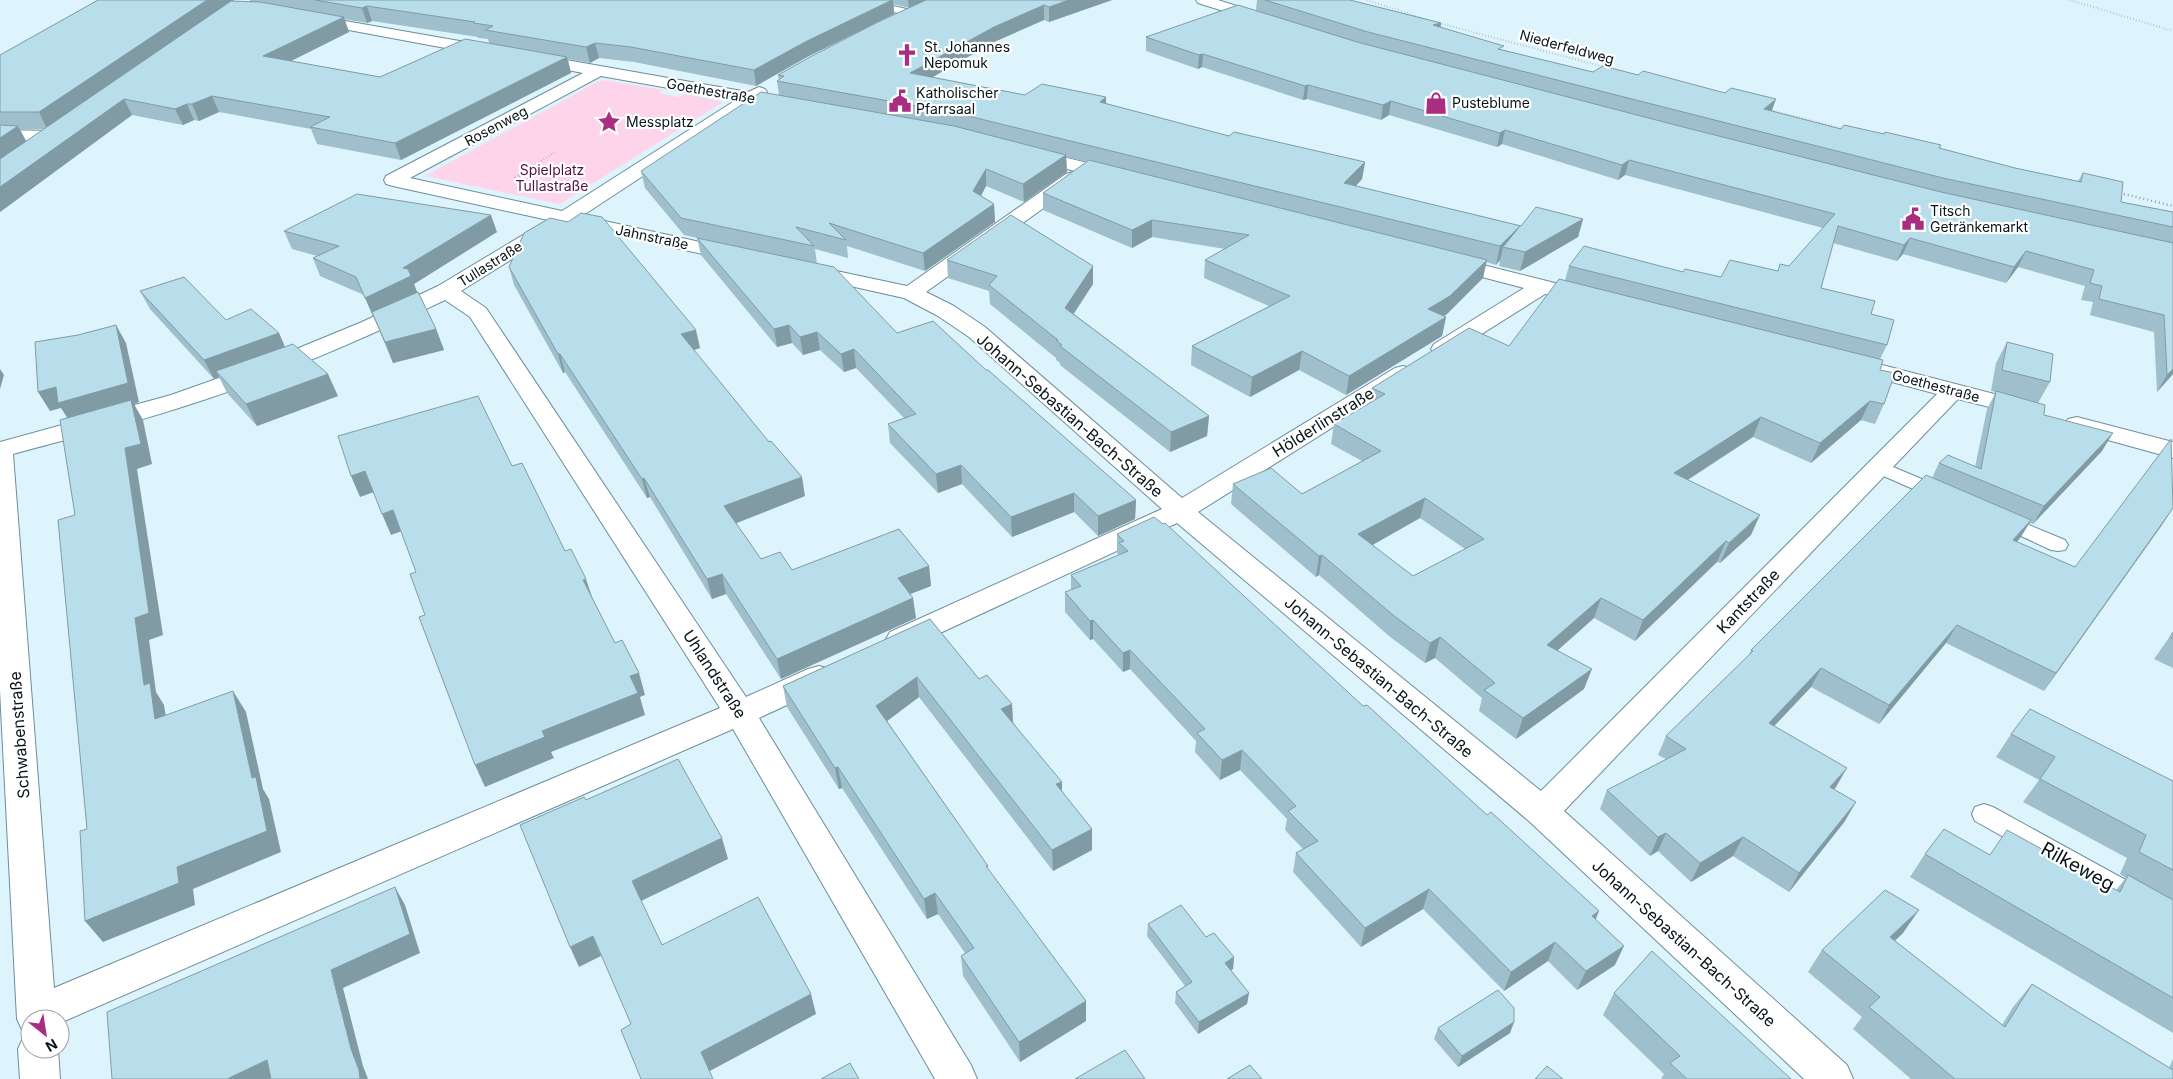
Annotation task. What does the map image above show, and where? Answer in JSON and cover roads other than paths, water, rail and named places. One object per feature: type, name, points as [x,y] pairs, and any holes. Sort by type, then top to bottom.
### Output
[{"type":"street","points":[[1203,0],[1279,24]]},
{"type":"street","points":[[886,24],[919,10]]},
{"type":"street","name":"Goethestraße","points":[[295,16],[806,108]]},
{"type":"street","name":"Rosenweg","points":[[393,180],[598,71]]},
{"type":"street","name":"Tullastraße","points":[[0,450],[189,397],[280,364],[361,331],[446,291],[565,218],[750,97],[773,84]]},
{"type":"street","points":[[30,151],[70,124]]},
{"type":"street","points":[[0,135],[54,136]]},
{"type":"street","points":[[1013,150],[1134,181]]},
{"type":"street","points":[[786,266],[911,293],[1087,168]]},
{"type":"street","name":"Jahnstraße","points":[[393,180],[757,260]]},
{"type":"street","points":[[1428,257],[1609,303]]},
{"type":"street","name":"Hölderlinstraße","points":[[70,1014],[740,713],[1180,511],[1542,286]]},
{"type":"street","name":"Uhlandstraße","points":[[446,291],[478,313],[740,713],[957,1079]]},
{"type":"street","name":"Johann-Sebastian-Bach-Straße","points":[[911,293],[946,311],[977,332],[1180,511],[1542,812],[1833,1079]]},
{"type":"street","name":"Goethestraße","points":[[1839,361],[1954,390],[2173,450]]},
{"type":"street","name":"Kantstraße","points":[[1542,812],[1954,390]]},
{"type":"street","name":"Schwabenstraße","points":[[0,450],[37,1009]]},
{"type":"street","name":"Schwabenstraße","points":[[39,1059],[40,1079]]},
{"type":"lane","points":[[855,0],[919,10]]},
{"type":"lane","points":[[1879,467],[1958,501]]},
{"type":"lane","points":[[1985,513],[2058,545]]},
{"type":"lane","name":"Rilkeweg","points":[[1984,814],[2173,918]]},
{"type":"place","name":"St. Johannes Nepomuk","points":[[907,55]]},
{"type":"place","name":"Katholischer Pfarrsaal","points":[[900,101]]},
{"type":"place","name":"Pusteblume","points":[[1436,103]]},
{"type":"place","name":"Messplatz","points":[[609,122]]},
{"type":"place","name":"Titsch Getränkemarkt","points":[[1913,219]]},
{"type":"park label","name":"Spielplatz Tullastraße","points":[[552,178]]}]
